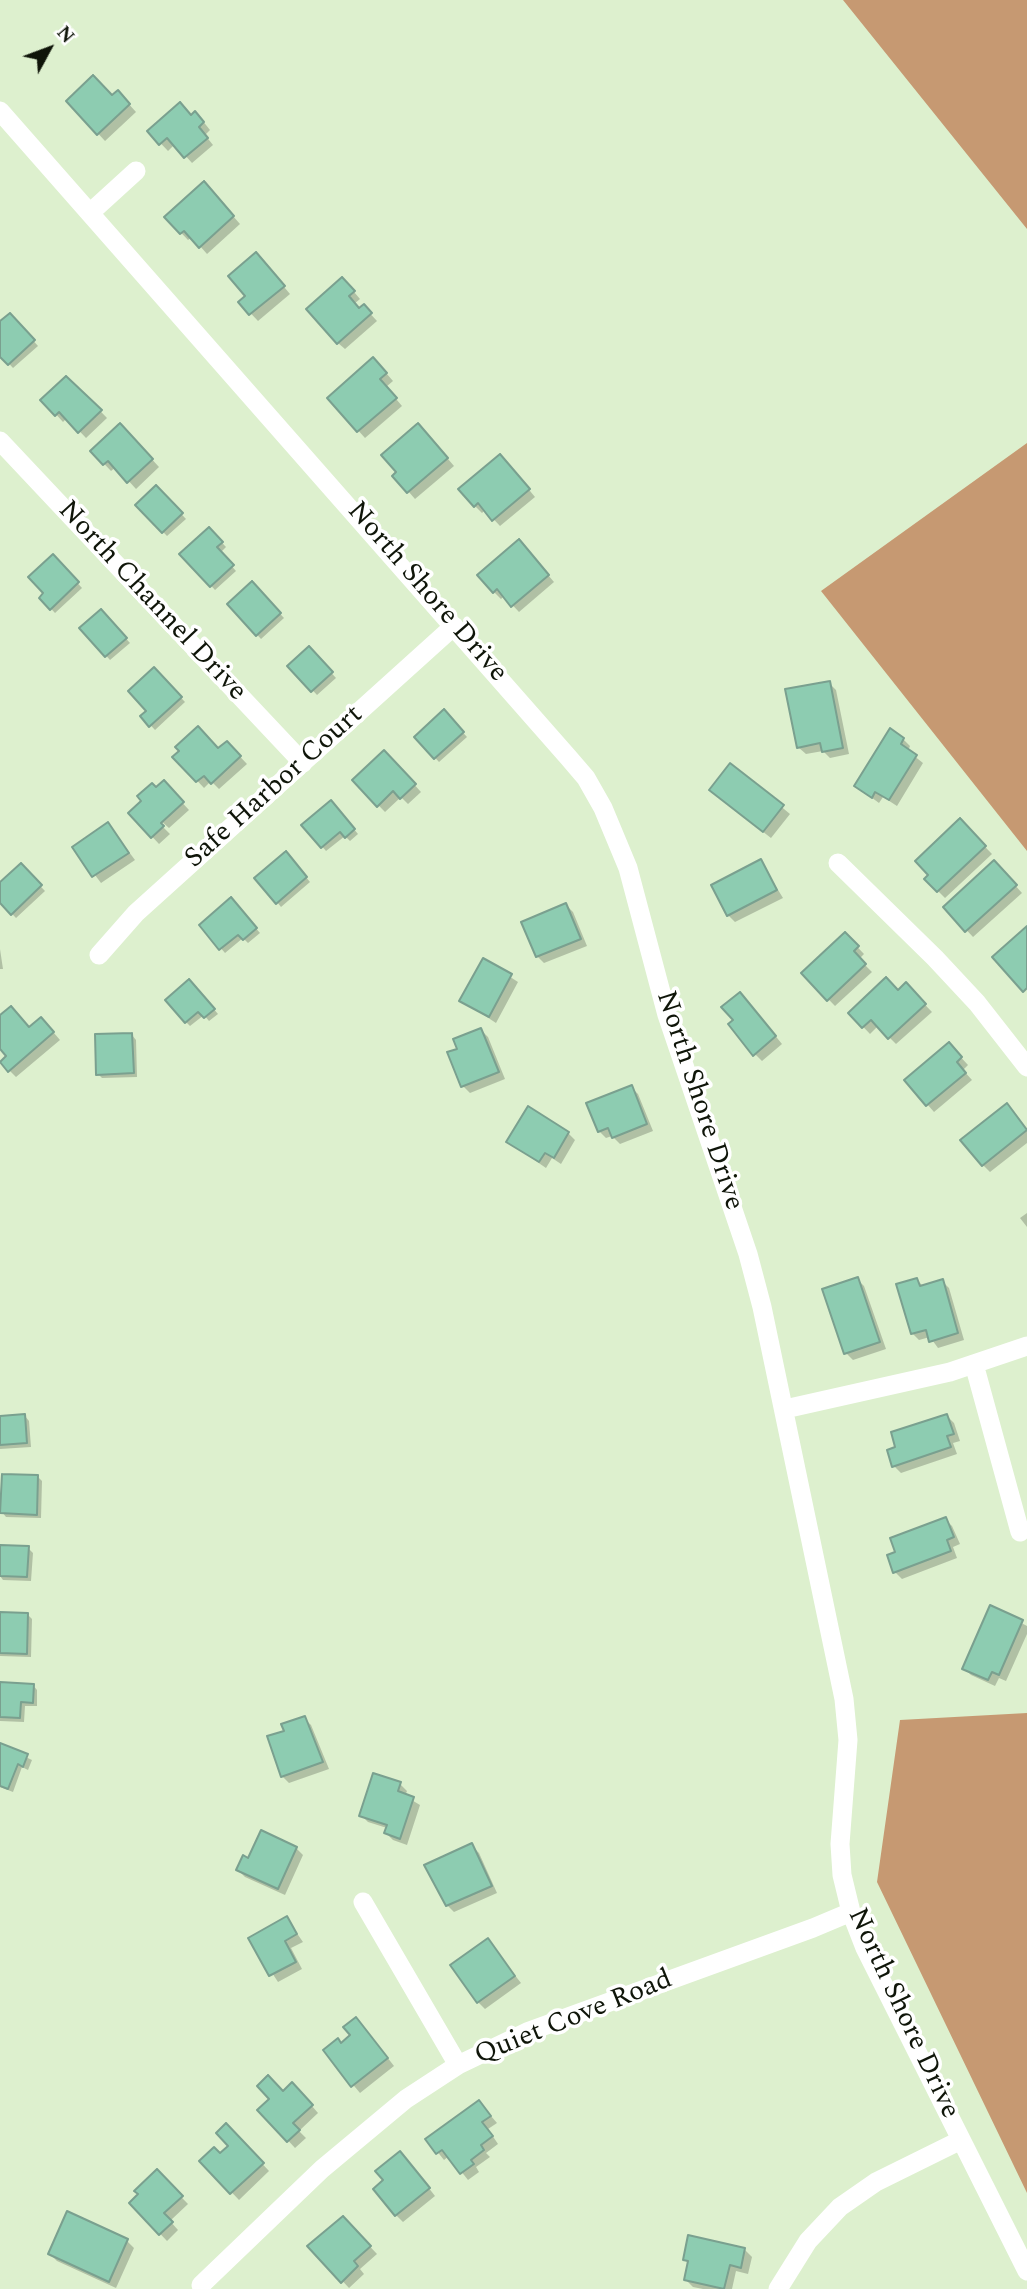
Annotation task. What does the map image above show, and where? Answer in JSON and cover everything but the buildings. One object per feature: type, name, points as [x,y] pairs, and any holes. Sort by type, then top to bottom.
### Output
[{"type":"street","name":"North Shore Drive","points":[[0,111],[586,778],[603,808],[628,868],[667,1016],[748,1254],[785,1409],[844,1699],[848,1740],[840,1844],[842,1875],[850,1912],[865,1948],[1027,2271]]},
{"type":"street","points":[[91,212],[136,171]]},
{"type":"street","name":"North Channel Drive","points":[[0,441],[303,763]]},
{"type":"street","name":"Safe Harbor Court","points":[[99,955],[136,913],[454,626]]},
{"type":"street","points":[[838,863],[977,1003],[1027,1067]]},
{"type":"street","points":[[785,1409],[974,1364],[1027,1346]]},
{"type":"street","points":[[974,1364],[1020,1532]]},
{"type":"street","points":[[363,1902],[458,2065]]},
{"type":"street","name":"Quiet Cove Road","points":[[201,2286],[322,2169],[406,2099],[458,2065],[527,2032],[813,1928],[850,1912]]},
{"type":"street","points":[[778,2289],[808,2241],[840,2207],[876,2182],[961,2140]]},
{"type":"shaded area","points":[[843,0],[1027,0],[1027,229]]},
{"type":"shaded area","points":[[1027,443],[1027,851],[821,591]]},
{"type":"shaded area","points":[[1027,1713],[1027,2193],[877,1882],[900,1720]]}]
